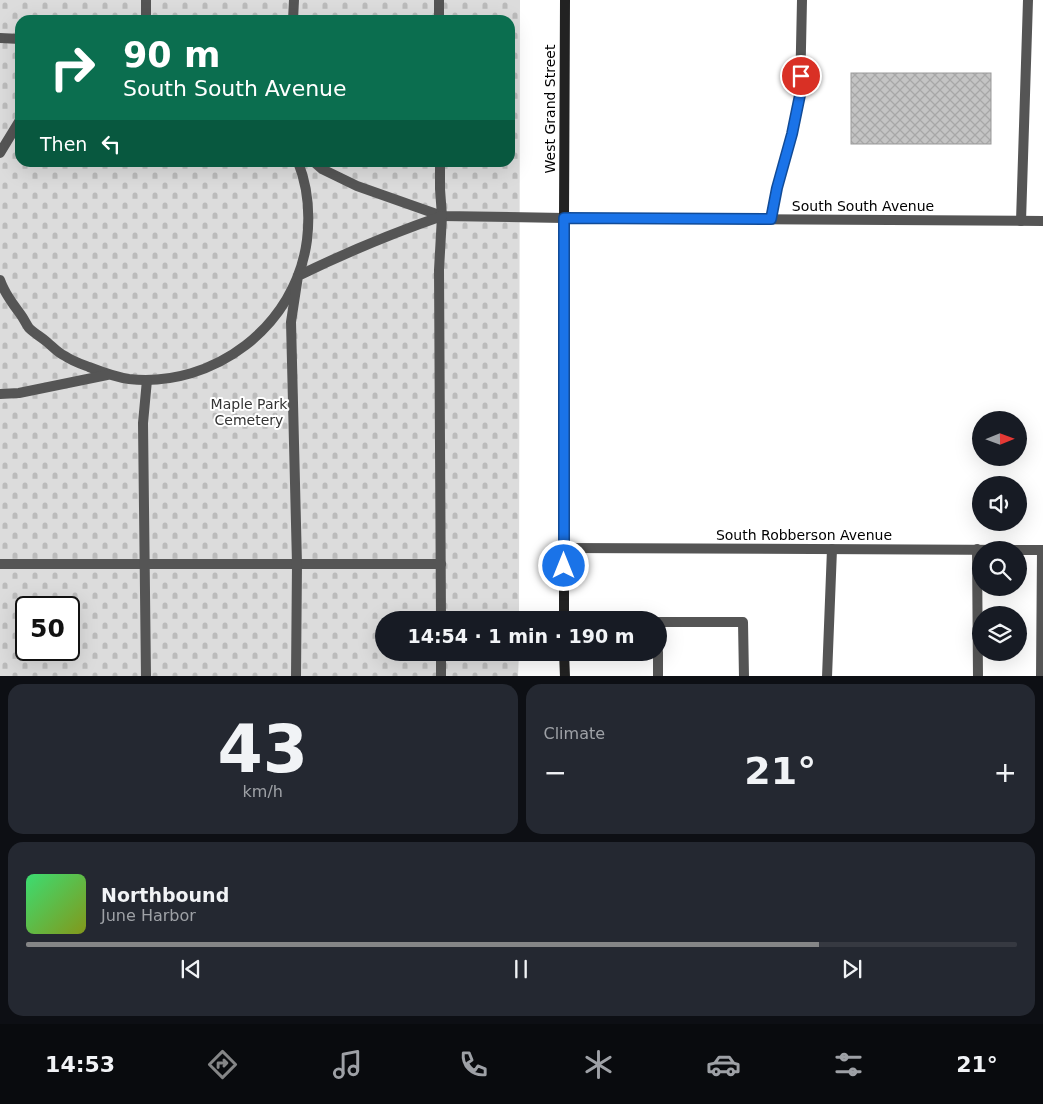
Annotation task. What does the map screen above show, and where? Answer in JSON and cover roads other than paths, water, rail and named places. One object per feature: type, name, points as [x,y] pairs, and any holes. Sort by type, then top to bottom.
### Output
[{"type":"main road","name":"West Grand Street","points":[[564,611],[565,0]]},
{"type":"main road","points":[[564,661],[564,676]]},
{"type":"street","points":[[146,0],[146,15]]},
{"type":"street","points":[[293,15],[294,0]]},
{"type":"street","points":[[439,0],[439,15]]},
{"type":"street","points":[[771,219],[800,95],[802,0]]},
{"type":"street","points":[[1021,221],[1028,0]]},
{"type":"street","points":[[0,38],[15,39]]},
{"type":"street","points":[[0,154],[15,128]]},
{"type":"street","points":[[296,676],[297,564],[291,322],[298,276],[305,252],[308,226],[308,200],[300,167]]},
{"type":"street","points":[[320,167],[357,186],[442,216]]},
{"type":"street","points":[[440,167],[442,216],[439,270],[441,611]]},
{"type":"street","points":[[0,280],[3,290],[30,328],[65,357],[108,375],[127,379],[147,380],[186,375],[222,362],[254,340],[280,311],[298,276],[335,258],[442,216]]},
{"type":"street","name":"South South Avenue","points":[[442,216],[1043,221]]},
{"type":"street","points":[[0,394],[19,394],[108,375]]},
{"type":"street","points":[[146,676],[143,423],[147,380]]},
{"type":"street","name":"South Robberson Avenue","points":[[564,548],[972,549]]},
{"type":"street","points":[[827,676],[832,549]]},
{"type":"street","name":"South Robberson Avenue","points":[[1027,550],[1043,550]]},
{"type":"street","points":[[1041,676],[1043,550]]},
{"type":"street","points":[[0,564],[441,564]]},
{"type":"street","points":[[977,596],[978,676]]},
{"type":"street","points":[[667,622],[743,622],[744,676]]},
{"type":"street","points":[[441,661],[441,676]]},
{"type":"street","points":[[658,661],[658,676]]},
{"type":"park label","name":"Maple Park Cemetery","points":[[249,412]]}]
